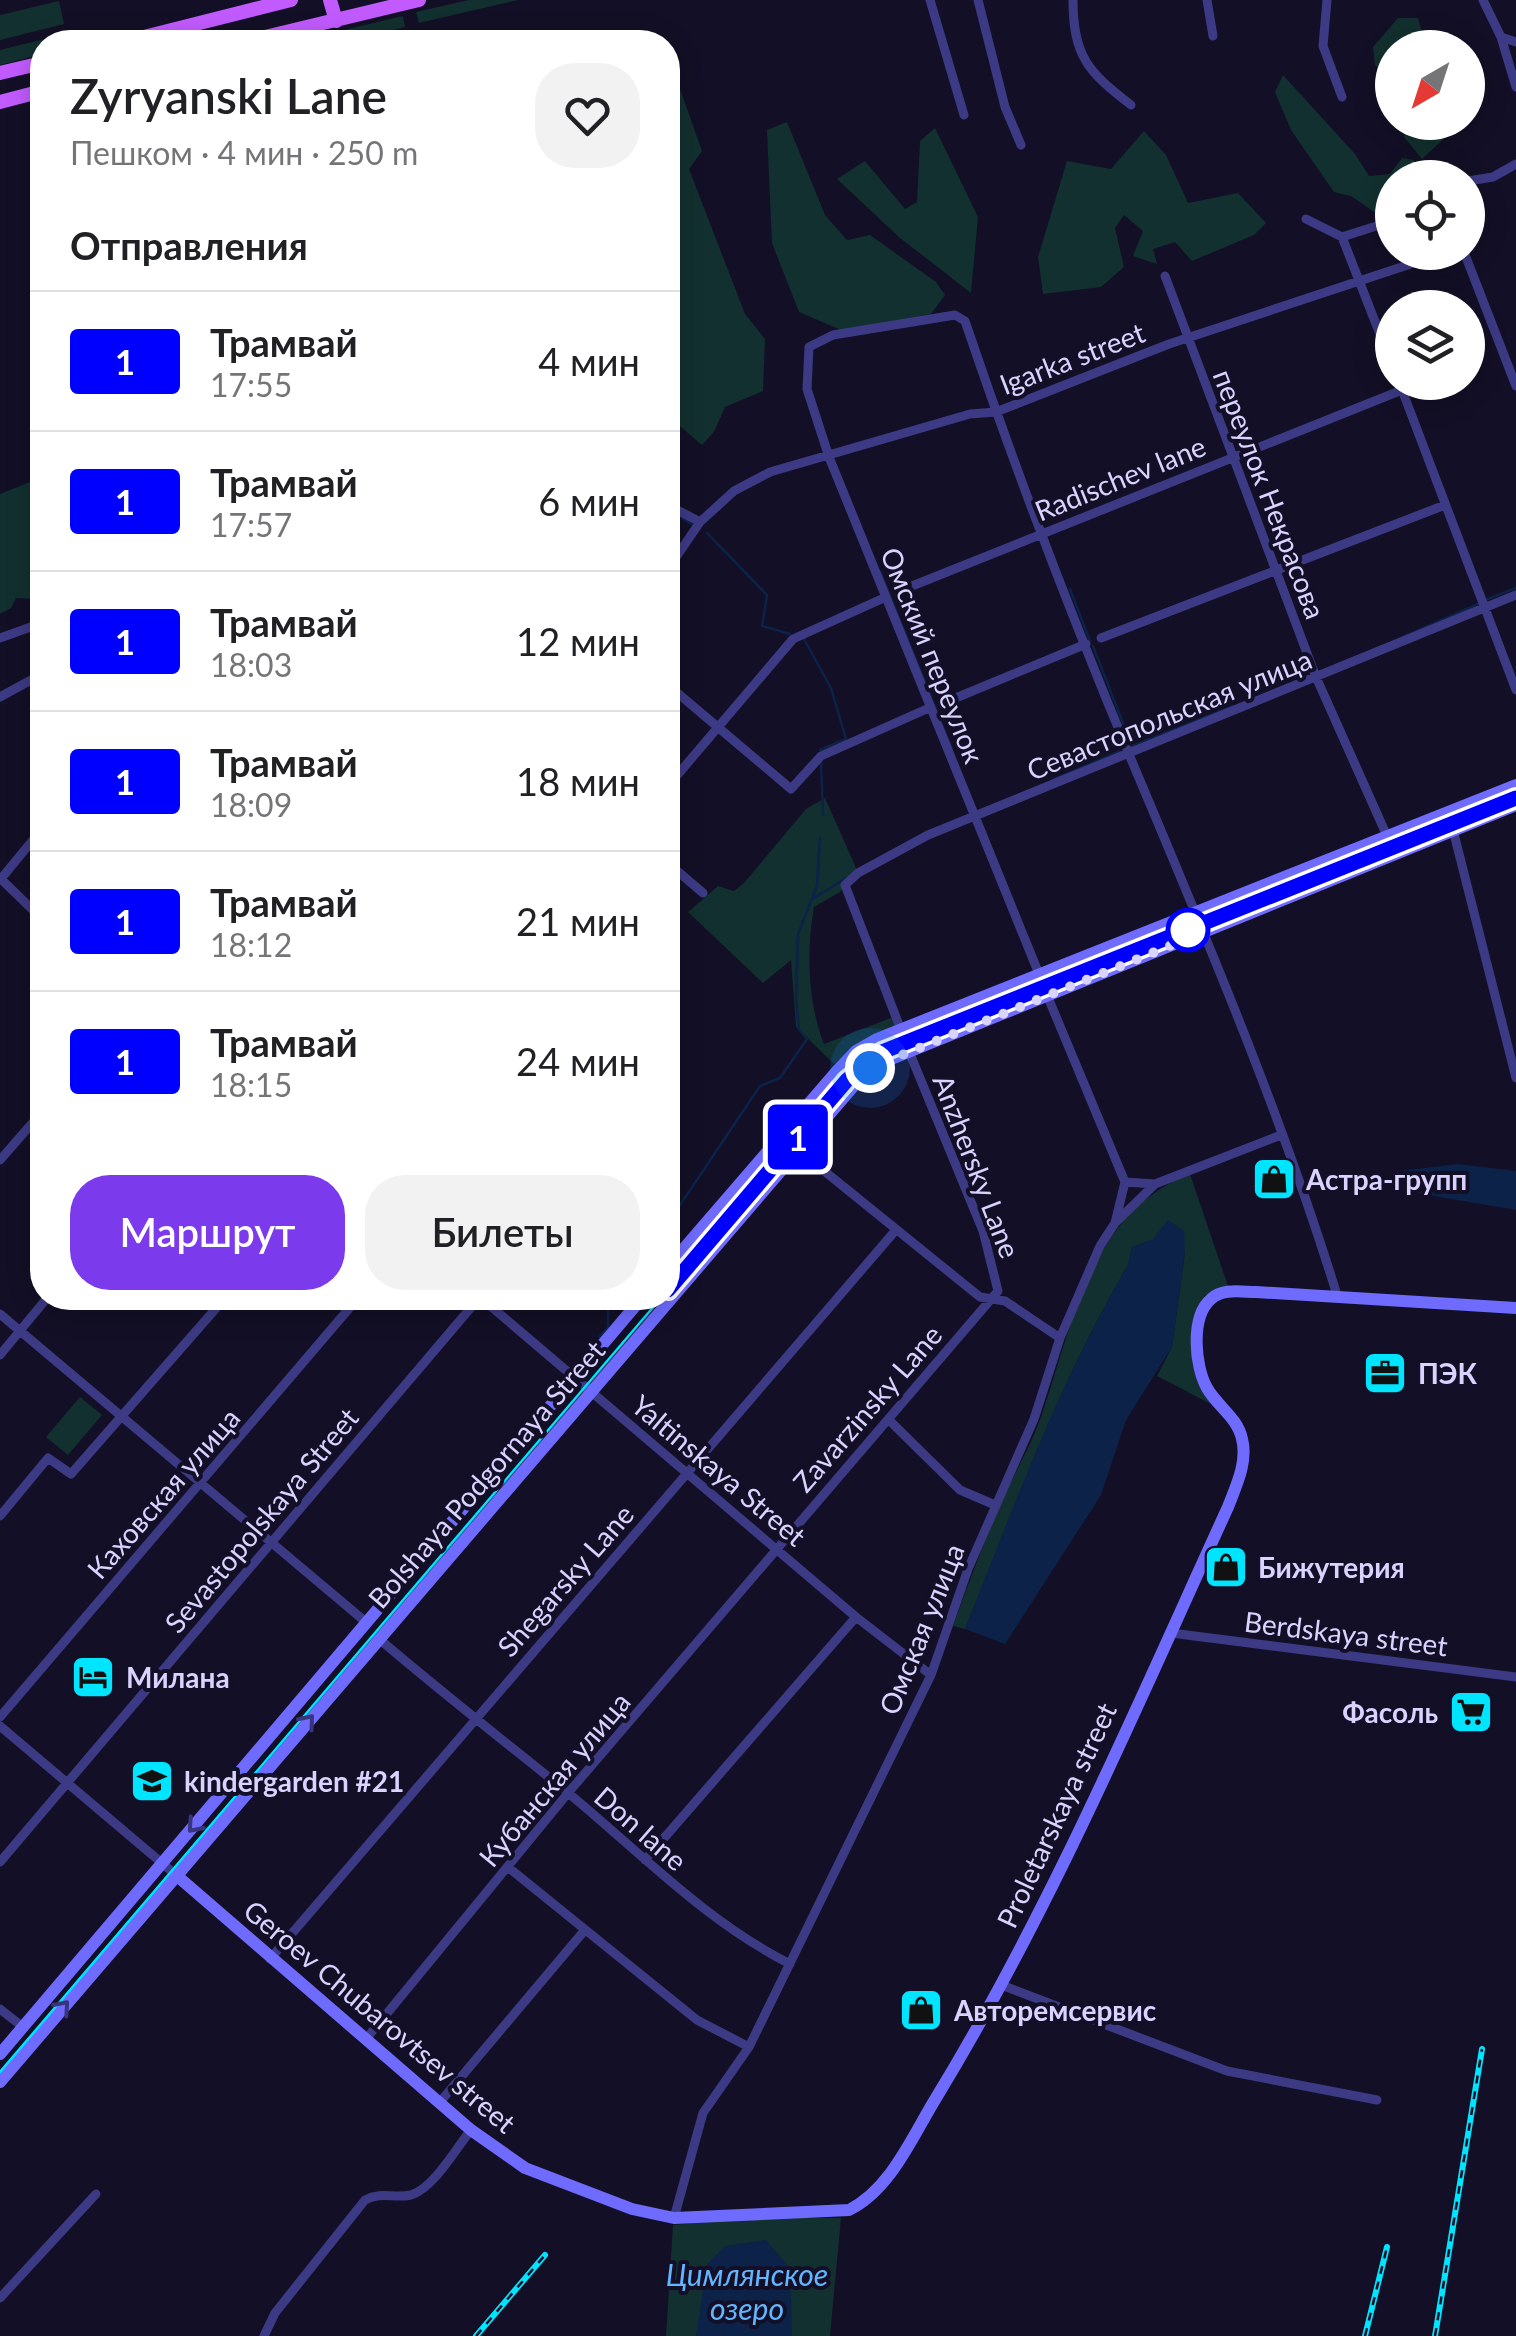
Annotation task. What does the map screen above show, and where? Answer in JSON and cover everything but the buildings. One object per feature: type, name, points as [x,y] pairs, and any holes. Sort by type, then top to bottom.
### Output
[{"type":"main road","points":[[172,30],[292,0]]},
{"type":"main road","points":[[330,0],[336,20]]},
{"type":"main road","points":[[294,30],[419,0]]},
{"type":"main road","points":[[0,73],[30,66]]},
{"type":"main road","points":[[0,102],[30,95]]},
{"type":"main road","points":[[680,1253],[856,1051],[1195,911],[1516,785]]},
{"type":"main road","name":"Bolshaya Podgornaya Street","points":[[680,1286],[870,1068],[908,1049],[1516,805]]},
{"type":"main road","points":[[1170,1633],[1228,1507],[1243,1460],[1243,1441],[1236,1424],[1206,1386],[1197,1360],[1202,1314],[1209,1300],[1223,1292],[1337,1295],[1516,1308]]},
{"type":"main road","name":"Bolshaya Podgornaya Street","points":[[0,2054],[632,1310]]},
{"type":"main road","name":"Bolshaya Podgornaya Street","points":[[0,2082],[660,1310]]},
{"type":"main road","name":"Proletarskaya street","points":[[674,2218],[849,2210],[866,2201],[892,2172],[1004,1986],[1170,1633]]},
{"type":"main road","name":"Geroev Chubarovtsev street","points":[[176,1875],[471,2130],[526,2168],[632,2209],[674,2218]]},
{"type":"street","points":[[930,0],[964,115]]},
{"type":"street","points":[[978,0],[1005,107],[1020,145]]},
{"type":"street","points":[[1073,0],[1073,30],[1089,73],[1130,106]]},
{"type":"street","points":[[1207,0],[1213,36]]},
{"type":"street","points":[[1327,0],[1324,46],[1342,97]]},
{"type":"street","points":[[1483,0],[1501,37],[1516,87]]},
{"type":"street","points":[[1501,37],[1516,42]]},
{"type":"street","points":[[1485,178],[1516,164]]},
{"type":"street","points":[[1306,219],[1342,237],[1375,319]]},
{"type":"street","points":[[1342,237],[1375,226]]},
{"type":"street","name":"Igarka street","points":[[680,551],[700,522],[734,492],[770,472],[970,414],[996,412],[1186,340],[1398,270]]},
{"type":"street","points":[[1471,270],[1516,386]]},
{"type":"street","name":"переулок Некрасова","points":[[1166,276],[1186,340],[1316,677],[1387,836]]},
{"type":"street","name":"Омский переулок","points":[[996,412],[965,321],[955,315],[834,335],[810,347],[806,388],[829,457],[1039,974]]},
{"type":"street","name":"Radischev lane","points":[[912,586],[1375,397]]},
{"type":"street","points":[[1406,400],[1516,690]]},
{"type":"street","points":[[996,412],[1204,932],[1337,1295]]},
{"type":"street","points":[[1101,638],[1445,505]]},
{"type":"street","points":[[680,512],[700,522]]},
{"type":"street","name":"Севастопольская улица","points":[[901,1030],[846,885],[858,873],[928,835],[1516,595]]},
{"type":"street","points":[[680,772],[798,635],[886,597]]},
{"type":"street","points":[[0,638],[30,627]]},
{"type":"street","points":[[946,702],[1086,644]]},
{"type":"street","points":[[0,697],[30,681]]},
{"type":"street","points":[[680,696],[794,789],[821,756],[929,708]]},
{"type":"street","points":[[1453,830],[1516,1078]]},
{"type":"street","points":[[30,843],[0,879],[30,908]]},
{"type":"street","points":[[680,873],[704,893]]},
{"type":"street","points":[[1048,994],[1125,1182],[1116,1223]]},
{"type":"street","name":"Anzhersky Lane","points":[[908,1049],[983,1231],[998,1291],[992,1298]]},
{"type":"street","points":[[0,1160],[30,1126]]},
{"type":"street","name":"Омская улица","points":[[674,2218],[703,2113],[749,2047],[931,1674],[996,1505],[1034,1419],[1060,1338],[1116,1223],[1154,1184],[1281,1136]]},
{"type":"street","points":[[796,1149],[980,1296],[1005,1301],[1060,1338]]},
{"type":"street","points":[[1125,1182],[1154,1184]]},
{"type":"street","name":"Shegarsky Lane","points":[[270,1959],[895,1231]]},
{"type":"street","name":"Zavarzinsky Lane","points":[[776,1547],[992,1298]]},
{"type":"street","points":[[0,1355],[37,1310]]},
{"type":"street","points":[[0,1516],[48,1458],[71,1474],[214,1310]]},
{"type":"street","name":"Каховская улица","points":[[0,1717],[348,1310]]},
{"type":"street","name":"Sevastopolskaya Street","points":[[0,1862],[470,1310]]},
{"type":"street","name":"Yaltinskaya Street","points":[[494,1310],[856,1617],[931,1674]]},
{"type":"street","points":[[0,1314],[367,1623]]},
{"type":"street","points":[[889,1420],[960,1490],[996,1505]]},
{"type":"street","name":"Кубанская улица","points":[[366,2039],[776,1547]]},
{"type":"street","points":[[645,1860],[856,1617]]},
{"type":"street","name":"Berdskaya street","points":[[1170,1633],[1516,1677]]},
{"type":"street","name":"Don lane","points":[[378,1638],[740,1938],[790,1964]]},
{"type":"street","points":[[0,1726],[176,1875]]},
{"type":"street","points":[[509,1868],[697,2020],[749,2047]]},
{"type":"street","points":[[440,2102],[584,1930]]},
{"type":"street","points":[[1004,1986],[1227,2071],[1377,2100]]},
{"type":"street","points":[[0,2009],[23,2027]]},
{"type":"street","points":[[264,2336],[274,2313],[365,2200],[379,2193],[409,2196],[422,2188],[471,2130]]},
{"type":"street","points":[[1,2296],[96,2194]]},
{"type":"green space","points":[[469,0],[518,0],[419,23],[416,12]]},
{"type":"green space","points":[[59,1],[64,24],[0,40],[0,15]]},
{"type":"green space","points":[[403,16],[405,27],[393,30],[344,30]]},
{"type":"green space","points":[[1398,18],[1418,18],[1421,30],[1388,30]]},
{"type":"green space","points":[[30,43],[30,57],[0,65],[0,50]]},
{"type":"green space","points":[[1283,75],[1355,154],[1369,176],[1375,175],[1375,213],[1351,196],[1334,192],[1291,130],[1275,92]]},
{"type":"green space","points":[[680,89],[702,151],[689,169],[745,314],[765,339],[763,391],[725,407],[714,432],[702,445],[680,426]]},
{"type":"green space","points":[[787,122],[825,215],[847,240],[870,235],[936,282],[945,295],[931,314],[841,330],[799,312],[772,243],[767,130]]},
{"type":"green space","points":[[935,128],[978,217],[971,293],[900,238],[837,179],[865,161],[905,209],[917,202],[920,141]]},
{"type":"green space","points":[[1144,131],[1166,155],[1188,203],[1238,193],[1266,223],[1254,235],[1192,261],[1175,242],[1153,249],[1157,264],[1133,256],[1143,231],[1124,215],[1115,228],[1124,267],[1101,287],[1043,294],[1038,257],[1067,161],[1111,169]]},
{"type":"green space","points":[[1406,140],[1443,140],[1422,159]]},
{"type":"green space","points":[[30,482],[30,599],[16,598],[11,608],[0,614],[0,494]]},
{"type":"green space","points":[[825,798],[857,870],[840,892],[814,907],[810,977],[824,1044],[893,1017],[897,1028],[852,1049],[834,1064],[796,1027],[791,960],[763,983],[688,912],[718,886],[734,891],[744,883],[806,809]]},
{"type":"green space","points":[[1190,1174],[1228,1286],[1205,1295],[1195,1323],[1195,1365],[1211,1404],[1157,1376],[1172,1347],[1185,1252],[1152,1240],[1132,1247],[1128,1265],[1060,1398],[965,1629],[953,1626],[994,1519],[1040,1420],[1089,1277],[1128,1216],[1156,1192]]},
{"type":"green space","points":[[80,1397],[102,1415],[68,1455],[46,1437]]},
{"type":"green space","points":[[744,2218],[841,2218],[830,2336],[666,2336],[673,2225]]},
{"type":"water","points":[[1458,1164],[1516,1171],[1516,1210],[1410,1192],[1400,1171]]},
{"type":"water","points":[[1168,1220],[1184,1231],[1185,1252],[1172,1347],[1126,1420],[1101,1495],[1005,1644],[965,1629],[1039,1444],[1128,1265],[1132,1247],[1152,1240]]},
{"type":"water","name":"Цимлянское озеро","points":[[766,2240],[790,2268],[792,2336],[696,2336],[707,2264],[725,2246]]},
{"type":"waterway","points":[[680,517],[694,526]]},
{"type":"waterway","points":[[707,533],[767,595],[762,626],[790,634]]},
{"type":"waterway","points":[[880,571],[952,749]]},
{"type":"waterway","points":[[1485,600],[1516,588]]},
{"type":"waterway","points":[[1070,589],[1090,641]]},
{"type":"waterway","points":[[1403,637],[1478,604]]},
{"type":"waterway","points":[[804,639],[831,688],[846,739],[820,750]]},
{"type":"waterway","points":[[1093,646],[1132,746],[1233,706]]},
{"type":"waterway","points":[[1052,780],[1120,751]]},
{"type":"waterway","points":[[821,762],[823,815]]},
{"type":"waterway","points":[[680,1205],[760,1086],[780,1078],[807,1039],[799,1030],[796,998],[798,934],[817,886],[820,838]]},
{"type":"waterway","points":[[811,900],[846,878]]},
{"type":"waterway","points":[[599,1337],[608,1327],[608,1310]]},
{"type":"tram line","points":[[680,1275],[865,1062],[1516,798]]},
{"type":"tram line","name":"1","points":[[680,1276],[847,1080],[882,1052],[1516,798]]},
{"type":"tram line","points":[[0,2072],[651,1310]]},
{"type":"railway","points":[[1435,2336],[1482,2049]]},
{"type":"railway","points":[[1365,2336],[1387,2247]]},
{"type":"railway","points":[[476,2336],[545,2255]]},
{"type":"place","name":"Астра-групп","points":[[1274,1179]]},
{"type":"place","name":"ПЭК","points":[[1385,1373]]},
{"type":"place","name":"Бижутерия","points":[[1226,1567]]},
{"type":"place","name":"Милана","points":[[93,1677]]},
{"type":"place","name":"Фасоль","points":[[1471,1712]]},
{"type":"place","name":"kindergarden #21","points":[[152,1781]]},
{"type":"place","name":"Авторемсервис","points":[[921,2010]]},
{"type":"route","points":[[870,1068],[908,1049],[1204,932],[1201,925],[1188,930]]}]
